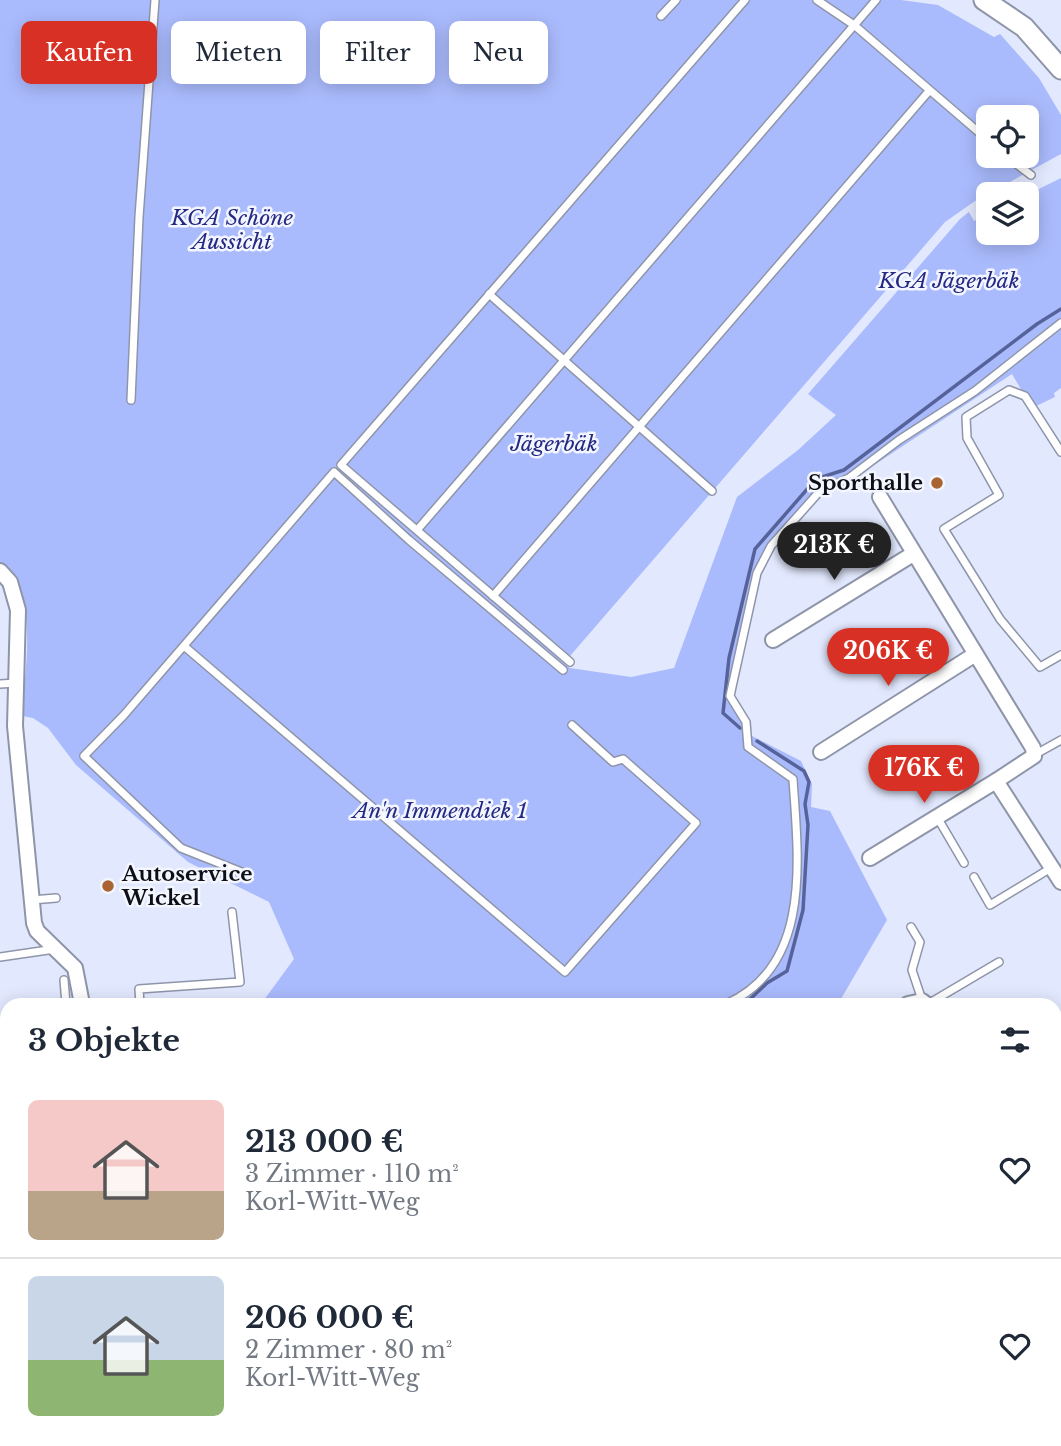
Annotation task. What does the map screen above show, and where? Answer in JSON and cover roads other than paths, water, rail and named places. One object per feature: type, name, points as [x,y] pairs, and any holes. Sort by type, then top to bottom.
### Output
[{"type":"street","points":[[994,2],[1031,34],[1061,69]]},
{"type":"street","points":[[870,858],[1034,756],[1032,748],[880,497]]},
{"type":"street","points":[[773,640],[913,554]]},
{"type":"street","points":[[0,571],[10,582],[18,610],[15,726],[37,931],[75,968],[81,998]]},
{"type":"street","points":[[821,752],[974,655]]},
{"type":"street","points":[[996,781],[1061,882]]},
{"type":"lane","points":[[131,400],[139,218],[155,0]]},
{"type":"lane","points":[[661,16],[676,0]]},
{"type":"lane","points":[[570,662],[341,465],[745,0]]},
{"type":"lane","points":[[817,0],[854,25],[976,130]]},
{"type":"lane","points":[[418,529],[876,0]]},
{"type":"lane","points":[[493,596],[929,92]]},
{"type":"lane","points":[[1021,168],[1031,176]]},
{"type":"lane","points":[[489,294],[712,491]]},
{"type":"lane","points":[[736,998],[756,986],[777,962],[793,920],[797,848],[793,779],[748,747],[746,722],[730,696],[757,573],[771,546],[820,491],[849,478],[899,440],[975,391],[1061,323]]},
{"type":"lane","points":[[1061,452],[1025,396],[1009,390],[966,417],[967,438],[999,495],[944,529],[1000,619],[1041,667],[1061,655]]},
{"type":"lane","points":[[249,875],[181,848],[84,756],[184,646],[334,471],[409,540],[563,670]]},
{"type":"lane","points":[[184,646],[565,972],[696,823],[624,759],[613,762],[572,725]]},
{"type":"lane","points":[[0,684],[17,683]]},
{"type":"lane","points":[[1034,756],[1061,740]]},
{"type":"lane","points":[[937,817],[964,863]]},
{"type":"lane","points":[[974,877],[990,905],[1052,868]]},
{"type":"lane","points":[[32,900],[56,898]]},
{"type":"lane","points":[[140,998],[139,989],[240,982],[232,912]]},
{"type":"lane","points":[[911,927],[920,943],[912,970],[919,998]]},
{"type":"lane","points":[[0,957],[55,949]]},
{"type":"lane","points":[[932,998],[999,962]]},
{"type":"lane","points":[[64,980],[66,998]]},
{"type":"waterway","points":[[740,728],[723,713],[729,658],[755,549],[816,479],[844,470],[1037,324],[1061,309]]},
{"type":"waterway","points":[[751,998],[767,983],[787,971],[803,910],[808,825],[805,804],[809,782],[804,771],[757,741]]},
{"type":"place","name":"Sporthalle","points":[[937,483]]},
{"type":"place","name":"Autoservice Wickel","points":[[108,886]]},
{"type":"park label","name":"KGA Schöne Aussicht","points":[[232,230]]},
{"type":"park label","name":"KGA Jägerbäk","points":[[949,281]]},
{"type":"park label","name":"Jägerbäk","points":[[554,444]]},
{"type":"park label","name":"An'n Immendiek 1","points":[[440,811]]}]
